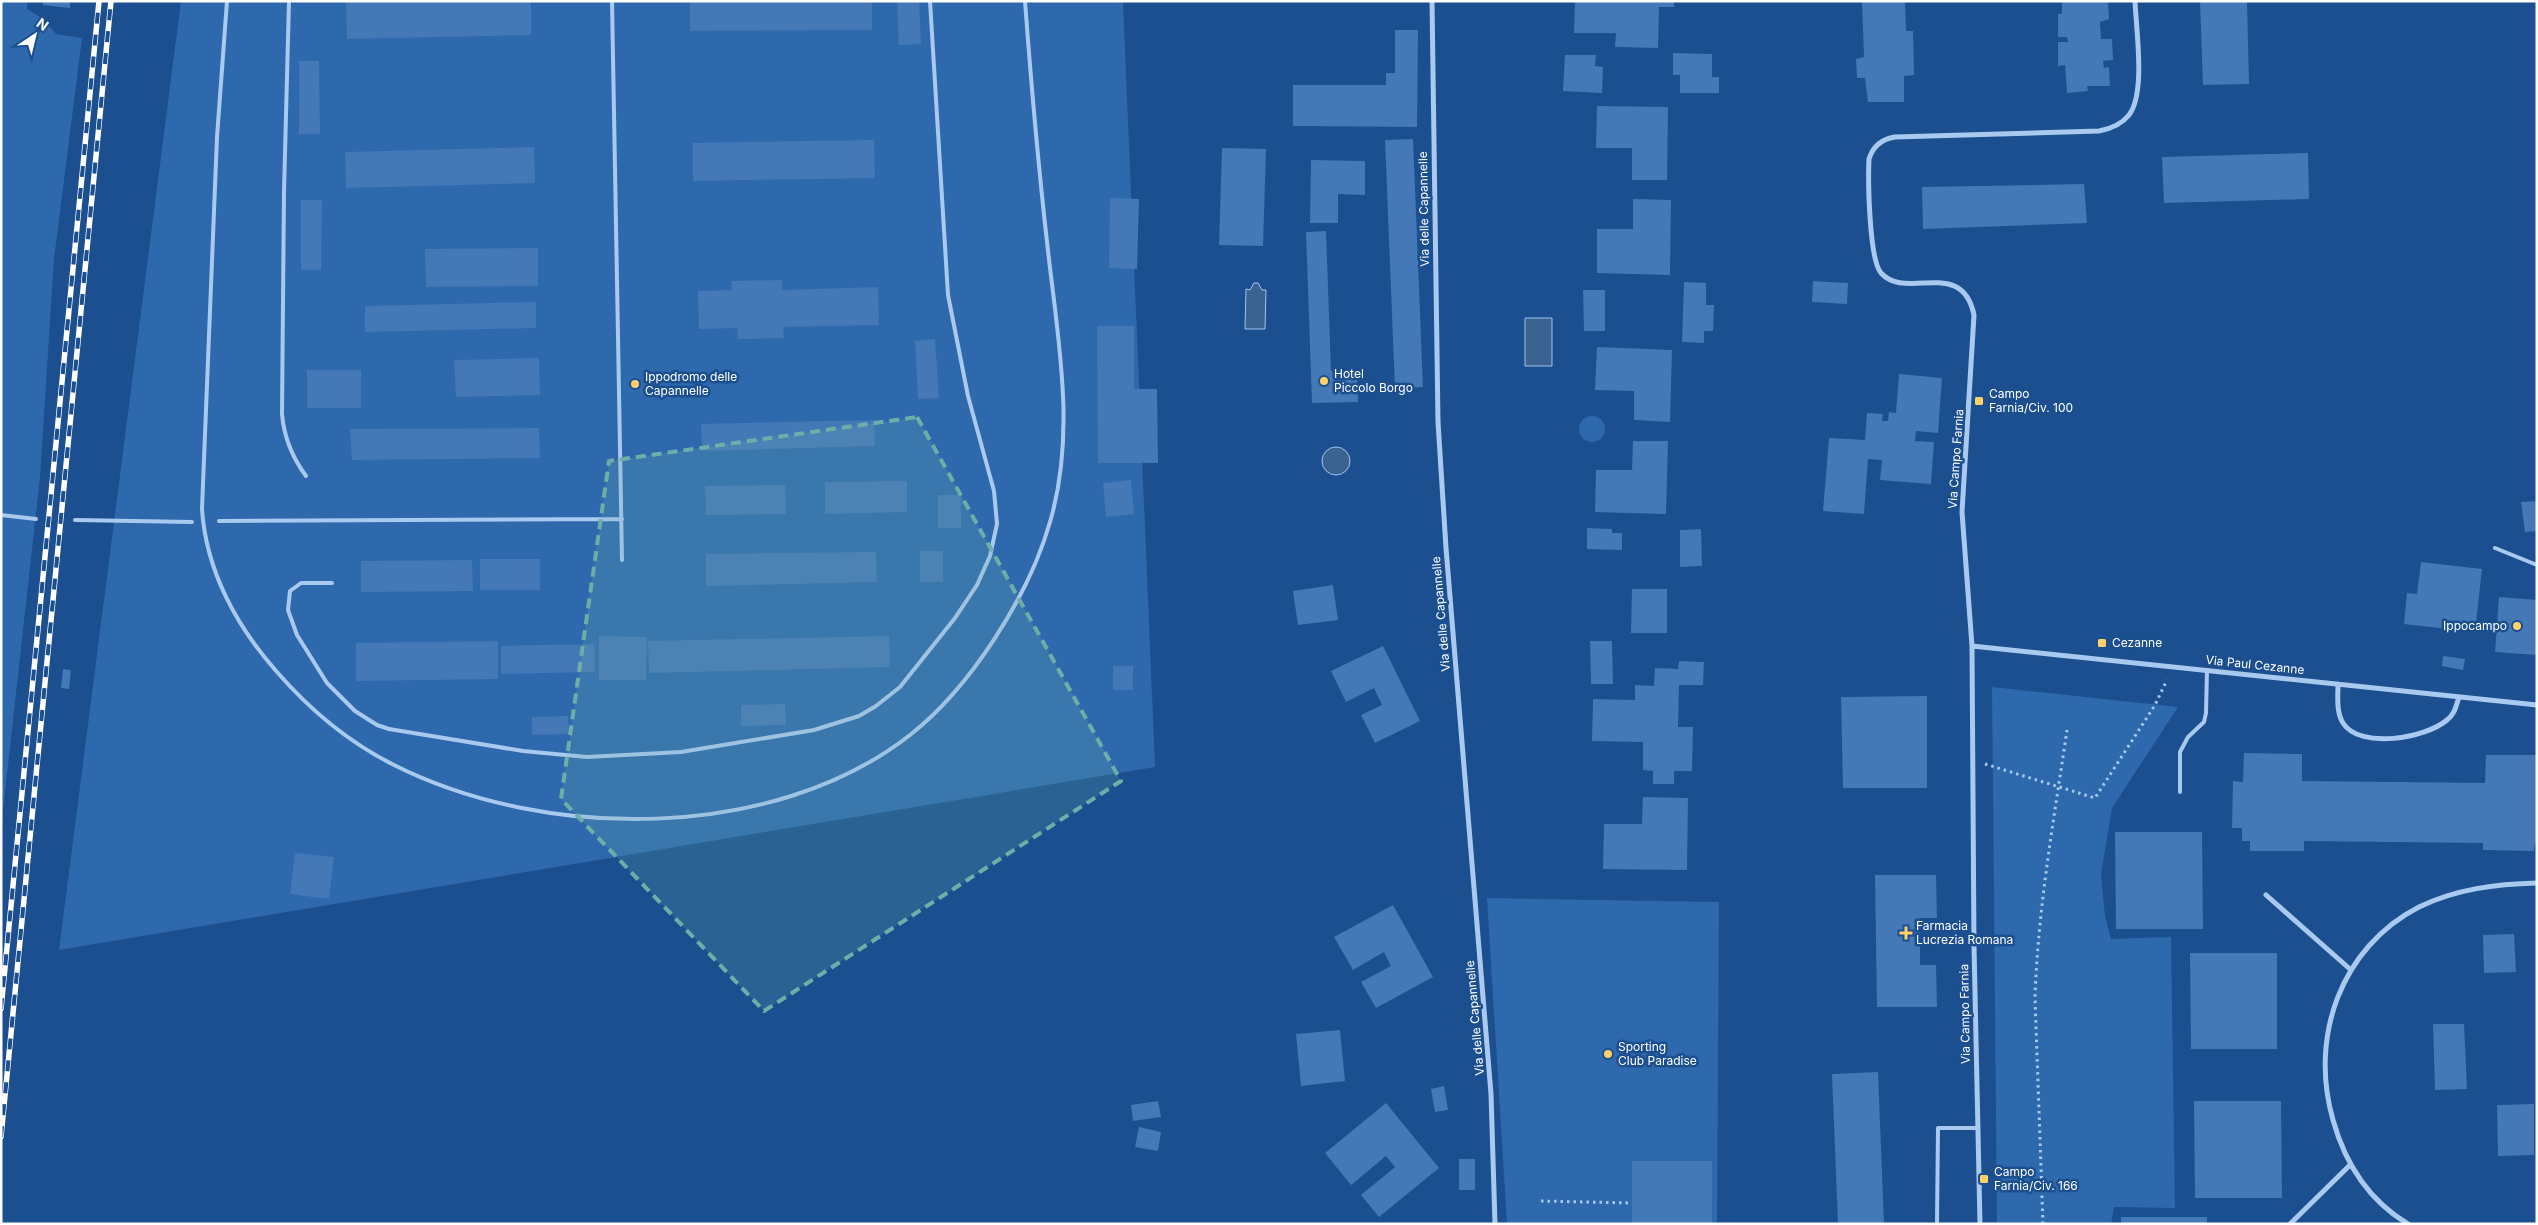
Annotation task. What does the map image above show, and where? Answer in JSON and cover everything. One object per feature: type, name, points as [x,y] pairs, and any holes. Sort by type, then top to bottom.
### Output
[{"type":"street","name":"Via delle Capannelle","points":[[1432,1],[1438,422],[1446,548],[1491,1094],[1495,1224]]},
{"type":"street","name":"Via Campo Farnia","points":[[1980,1224],[1977,1128],[1972,646],[1962,512],[1974,328],[1972,306],[1957,286],[1901,282],[1888,278],[1881,273],[1876,264],[1872,241],[1869,159],[1873,149],[1881,142],[1895,136],[2099,131],[2120,123],[2129,115],[2134,105],[2138,84],[2135,1]]},
{"type":"street","name":"Via Paul Cezanne","points":[[1972,646],[2537,705]]},
{"type":"street","points":[[2338,684],[2339,713],[2343,724],[2354,732],[2378,738],[2409,737],[2441,725],[2455,712],[2459,697]]},
{"type":"street","points":[[2408,1224],[2376,1200],[2350,1165],[2330,1109],[2324,1058],[2327,1032],[2333,1009],[2351,970],[2379,936],[2392,924],[2420,907],[2463,891],[2487,886],[2537,883]]},
{"type":"street","points":[[2266,895],[2351,970]]},
{"type":"street","points":[[2290,1224],[2350,1165]]},
{"type":"lane","points":[[227,1],[217,136],[201,489],[202,520],[207,541],[216,572],[233,611],[256,646],[305,701],[343,733],[392,764],[445,787],[497,803],[586,816],[643,818],[724,812],[778,800],[832,780],[884,753],[922,724],[962,682],[1004,622],[1036,559],[1049,526],[1060,482],[1064,445],[1064,417],[1036,140],[1025,1]]},
{"type":"lane","points":[[289,1],[284,191],[282,414],[286,440],[294,458],[306,476]]},
{"type":"lane","points":[[612,1],[622,560]]},
{"type":"lane","points":[[332,583],[301,583],[290,591],[288,610],[297,635],[322,677],[344,702],[377,725],[406,732],[566,756],[607,757],[681,752],[839,724],[876,706],[900,687],[955,618],[977,585],[990,556],[996,524],[994,491],[966,387],[948,295],[930,1]]},
{"type":"lane","points":[[1,516],[36,519]]},
{"type":"lane","points":[[75,520],[192,522]]},
{"type":"lane","points":[[219,521],[622,520]]},
{"type":"lane","points":[[2495,548],[2537,565]]},
{"type":"lane","points":[[2180,792],[2180,752],[2188,737],[2204,722],[2206,713],[2206,670]]},
{"type":"lane","points":[[1937,1224],[1938,1128],[1977,1128]]},
{"type":"path","points":[[1973,760],[2095,798],[2155,705],[2174,667]]},
{"type":"path","points":[[2043,1224],[2035,1007],[2036,966],[2041,910],[2067,730]]},
{"type":"path","points":[[1541,1201],[1632,1203]]},
{"type":"highlighted area","points":[[917,417],[1121,781],[764,1011],[561,799],[609,461]]},
{"type":"shaded area","points":[[1,1],[27,1],[27,9],[42,18],[56,34],[82,38],[54,259],[40,477],[1,828]]},
{"type":"shaded area","name":"Ippodromo delle Capannelle","points":[[181,1],[1123,1],[1155,767],[59,950]]},
{"type":"shaded area","points":[[1254,283],[1258,283],[1262,290],[1266,290],[1265,329],[1245,329],[1246,289],[1250,290]]},
{"type":"shaded area","points":[[1525,318],[1552,318],[1552,366],[1525,366]]},
{"type":"shaded area","points":[[1592,416],[1601,420],[1605,429],[1601,438],[1592,442],[1583,438],[1579,429],[1583,420]]},
{"type":"shaded area","points":[[1336,447],[1346,451],[1350,461],[1346,471],[1336,475],[1326,471],[1322,461],[1326,451]]},
{"type":"shaded area","points":[[1992,687],[2178,707],[2112,808],[2101,874],[2105,916],[2111,939],[2171,937],[2175,1208],[2114,1207],[2111,1224],[1997,1224]]},
{"type":"shaded area","name":"Sporting Club Paradise","points":[[1487,898],[1719,902],[1717,1224],[1507,1224]]},
{"type":"building","points":[[43,1],[70,1],[70,8],[43,5]]},
{"type":"building","points":[[346,1],[531,1],[531,35],[347,39]]},
{"type":"building","points":[[690,1],[872,1],[872,30],[690,31]]},
{"type":"building","points":[[897,1],[919,1],[921,44],[899,45]]},
{"type":"building","points":[[1575,1],[1674,1],[1674,7],[1659,7],[1658,48],[1615,47],[1616,33],[1574,33]]},
{"type":"building","points":[[1862,1],[1905,1],[1906,31],[1913,31],[1914,75],[1904,76],[1904,102],[1868,102],[1865,78],[1857,78],[1856,59],[1864,57]]},
{"type":"building","points":[[2062,1],[2108,1],[2109,19],[2100,22],[2101,39],[2112,39],[2113,60],[2103,61],[2104,68],[2109,67],[2110,86],[2087,86],[2088,91],[2067,93],[2065,65],[2058,66],[2058,42],[2068,42],[2067,37],[2058,37],[2058,14],[2062,14]]},
{"type":"building","points":[[2200,1],[2247,1],[2249,84],[2203,85]]},
{"type":"building","points":[[1395,30],[1418,30],[1417,127],[1293,126],[1293,85],[1386,85],[1386,73],[1395,73]]},
{"type":"building","points":[[1673,53],[1712,54],[1712,77],[1719,77],[1719,93],[1680,93],[1680,75],[1673,75]]},
{"type":"building","points":[[1565,55],[1596,55],[1595,66],[1603,67],[1602,93],[1563,91]]},
{"type":"building","points":[[299,61],[319,61],[320,134],[299,134]]},
{"type":"building","points":[[1597,106],[1668,107],[1667,180],[1632,180],[1632,148],[1596,148]]},
{"type":"building","points":[[1413,139],[1423,387],[1395,389],[1385,140]]},
{"type":"building","points":[[874,140],[875,178],[693,181],[693,143]]},
{"type":"building","points":[[534,147],[535,183],[346,188],[345,152]]},
{"type":"building","points":[[1222,148],[1266,149],[1263,246],[1219,245]]},
{"type":"building","points":[[2308,153],[2309,199],[2164,203],[2162,157]]},
{"type":"building","points":[[1311,160],[1365,161],[1365,195],[1338,194],[1338,223],[1310,223]]},
{"type":"building","points":[[2084,184],[2087,223],[1923,229],[1922,187]]},
{"type":"building","points":[[1110,198],[1139,199],[1137,269],[1109,268]]},
{"type":"building","points":[[1633,199],[1671,200],[1670,275],[1597,273],[1597,229],[1633,229]]},
{"type":"building","points":[[301,200],[322,200],[321,270],[301,270]]},
{"type":"building","points":[[1326,231],[1331,371],[1357,370],[1358,402],[1312,403],[1306,232]]},
{"type":"building","points":[[538,248],[538,286],[426,287],[425,249]]},
{"type":"building","points":[[782,280],[782,290],[878,287],[879,325],[783,327],[784,338],[738,339],[737,328],[699,329],[698,291],[732,290],[731,281]]},
{"type":"building","points":[[1813,281],[1848,283],[1847,304],[1812,302]]},
{"type":"building","points":[[1684,282],[1706,283],[1706,305],[1714,305],[1713,331],[1704,331],[1704,343],[1682,342]]},
{"type":"building","points":[[1583,290],[1605,290],[1605,331],[1584,331]]},
{"type":"building","points":[[536,302],[536,328],[365,332],[365,306]]},
{"type":"building","points":[[1097,326],[1134,326],[1134,389],[1157,389],[1158,463],[1098,463]]},
{"type":"building","points":[[935,339],[939,398],[918,399],[915,341]]},
{"type":"building","points":[[1597,347],[1672,350],[1670,422],[1634,420],[1634,391],[1595,390]]},
{"type":"building","points":[[539,358],[540,395],[456,397],[454,360]]},
{"type":"building","points":[[307,370],[361,370],[361,408],[307,408]]},
{"type":"building","points":[[1899,374],[1942,378],[1938,433],[1916,431],[1915,441],[1934,442],[1931,484],[1880,480],[1882,460],[1868,459],[1864,514],[1823,511],[1829,438],[1865,440],[1867,413],[1883,414],[1882,421],[1888,421],[1889,412],[1896,413]]},
{"type":"building","points":[[874,420],[875,446],[702,451],[701,424]]},
{"type":"building","points":[[539,428],[540,458],[352,460],[350,429]]},
{"type":"building","points":[[1633,441],[1668,441],[1666,514],[1595,512],[1596,470],[1632,470]]},
{"type":"building","points":[[1131,480],[1134,514],[1106,517],[1103,483]]},
{"type":"building","points":[[907,481],[907,512],[825,514],[825,482]]},
{"type":"building","points":[[785,485],[786,514],[706,515],[705,486]]},
{"type":"building","points":[[938,495],[961,495],[961,528],[938,528]]},
{"type":"building","points":[[2537,501],[2537,531],[2525,532],[2521,502]]},
{"type":"building","points":[[1587,528],[1612,529],[1612,533],[1622,533],[1622,550],[1587,549]]},
{"type":"building","points":[[1701,529],[1702,566],[1680,567],[1680,530]]},
{"type":"building","points":[[920,551],[943,551],[943,582],[920,582]]},
{"type":"building","points":[[876,552],[877,582],[706,586],[706,554]]},
{"type":"building","points":[[480,559],[540,559],[540,590],[480,590]]},
{"type":"building","points":[[472,560],[473,591],[361,592],[361,561]]},
{"type":"building","points":[[2421,562],[2482,569],[2475,632],[2404,624],[2407,593],[2417,594]]},
{"type":"building","points":[[1333,585],[1338,620],[1298,625],[1293,591]]},
{"type":"building","points":[[1632,589],[1667,589],[1667,633],[1631,633]]},
{"type":"building","name":"Ippocampo","points":[[2499,597],[2537,600],[2537,655],[2495,652]]},
{"type":"building","points":[[599,636],[647,637],[646,680],[599,680]]},
{"type":"building","points":[[889,636],[890,667],[649,673],[648,641]]},
{"type":"building","points":[[498,641],[498,679],[356,681],[356,643]]},
{"type":"building","points":[[1590,641],[1612,641],[1613,684],[1591,684]]},
{"type":"building","points":[[594,644],[595,672],[501,674],[501,646]]},
{"type":"building","points":[[1383,646],[1420,721],[1375,743],[1361,715],[1382,705],[1374,688],[1346,702],[1331,671]]},
{"type":"building","points":[[2443,656],[2465,659],[2463,670],[2442,666]]},
{"type":"building","points":[[1679,661],[1704,662],[1703,685],[1679,685],[1678,727],[1693,727],[1692,771],[1674,771],[1674,784],[1653,784],[1653,771],[1643,770],[1643,742],[1592,741],[1593,699],[1635,700],[1635,685],[1654,686],[1655,668],[1678,669]]},
{"type":"building","points":[[1113,666],[1133,666],[1133,690],[1113,690]]},
{"type":"building","points":[[63,669],[71,670],[69,689],[61,688]]},
{"type":"building","points":[[1927,696],[1927,788],[1843,788],[1841,697]]},
{"type":"building","points":[[785,704],[786,725],[741,726],[741,705]]},
{"type":"building","points":[[568,716],[569,734],[532,735],[532,717]]},
{"type":"building","points":[[2244,753],[2302,754],[2302,781],[2485,783],[2486,755],[2537,755],[2537,843],[2535,843],[2534,851],[2483,850],[2483,843],[2304,841],[2304,851],[2250,851],[2250,841],[2242,841],[2242,828],[2232,828],[2233,781],[2243,782]]},
{"type":"building","points":[[1643,797],[1688,798],[1687,870],[1603,869],[1604,824],[1642,824]]},
{"type":"building","points":[[2115,832],[2202,832],[2203,929],[2116,929]]},
{"type":"building","points":[[295,853],[334,857],[329,899],[290,894]]},
{"type":"building","points":[[1875,875],[1936,875],[1937,918],[1920,918],[1920,965],[1936,965],[1937,1007],[1877,1007]]},
{"type":"building","points":[[1393,905],[1433,977],[1376,1008],[1361,982],[1391,966],[1384,952],[1353,970],[1334,937]]},
{"type":"building","points":[[2514,934],[2516,972],[2484,973],[2483,935]]},
{"type":"building","points":[[2190,953],[2277,953],[2277,1049],[2191,1049]]},
{"type":"building","points":[[2433,1024],[2464,1024],[2467,1089],[2435,1090]]},
{"type":"building","points":[[1340,1030],[1345,1081],[1301,1086],[1296,1034]]},
{"type":"building","points":[[1878,1072],[1884,1224],[1838,1224],[1832,1074]]},
{"type":"building","points":[[1444,1086],[1448,1110],[1435,1112],[1431,1089]]},
{"type":"building","points":[[1158,1101],[1161,1117],[1133,1121],[1131,1105]]},
{"type":"building","points":[[2194,1101],[2281,1101],[2282,1198],[2195,1198]]},
{"type":"building","points":[[1386,1103],[1439,1168],[1379,1217],[1361,1195],[1395,1167],[1386,1156],[1351,1185],[1325,1153]]},
{"type":"building","points":[[2534,1104],[2534,1155],[2498,1156],[2497,1105]]},
{"type":"building","points":[[1139,1127],[1161,1132],[1158,1151],[1135,1147]]},
{"type":"building","points":[[1459,1159],[1475,1159],[1475,1190],[1459,1190]]},
{"type":"building","points":[[1632,1161],[1712,1161],[1712,1224],[1632,1224]]},
{"type":"building","points":[[2121,1217],[2207,1217],[2207,1224],[2121,1224]]},
{"type":"railway","points":[[1,1009],[99,1]]},
{"type":"railway","points":[[1,1137],[111,1]]},
{"type":"place","name":"Hotel Piccolo Borgo","points":[[1324,381]]},
{"type":"place","name":"Ippodromo delle Capannelle","points":[[635,384]]},
{"type":"place","name":"Campo Farnia/Civ. 100","points":[[1979,401]]},
{"type":"place","name":"Ippocampo","points":[[2517,626]]},
{"type":"place","name":"Cezanne","points":[[2102,643]]},
{"type":"place","name":"Farmacia Lucrezia Romana","points":[[1906,933]]},
{"type":"place","name":"Sporting Club Paradise","points":[[1608,1054]]},
{"type":"place","name":"Campo Farnia/Civ. 166","points":[[1984,1179]]}]
